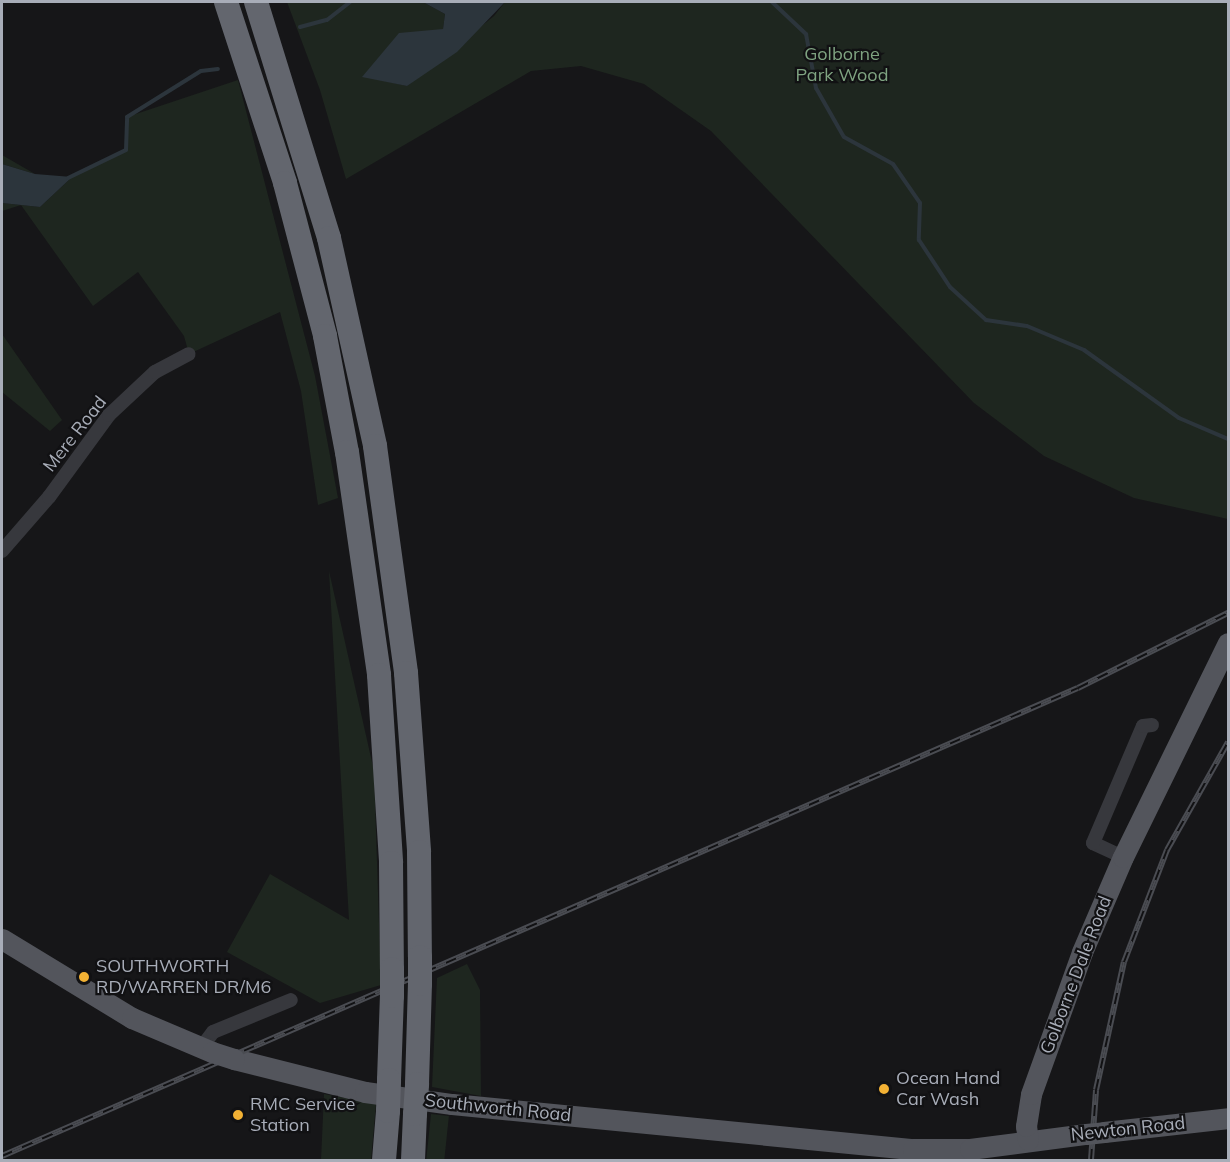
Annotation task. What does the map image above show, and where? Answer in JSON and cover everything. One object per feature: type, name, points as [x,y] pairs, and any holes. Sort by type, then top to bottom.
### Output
[{"type":"highway","points":[[226,2],[285,183],[325,336],[347,452],[380,675],[390,852],[392,969],[388,1111],[384,1161]]},
{"type":"highway","points":[[256,2],[329,238],[377,458],[406,673],[419,852],[420,984],[412,1161]]},
{"type":"main road","name":"Golborne Dale Road","points":[[1035,1140],[1031,1094],[1082,952],[1123,857],[1228,643]]},
{"type":"main road","name":"Southworth Road","points":[[2,939],[122,1012],[207,1050],[364,1092],[452,1104],[980,1154],[1035,1140]]},
{"type":"main road","name":"Newton Road","points":[[1035,1140],[1228,1118]]},
{"type":"street","name":"Mere Road","points":[[2,551],[49,497],[109,415],[155,372],[189,354]]},
{"type":"street","points":[[1123,857],[1093,843],[1143,726],[1152,725]]},
{"type":"street","points":[[207,1050],[213,1032],[291,1000]]},
{"type":"green space","name":"Golborne Park Wood","points":[[287,2],[423,2],[445,14],[443,29],[363,76],[407,86],[494,16],[505,2],[1228,2],[1228,519],[1134,498],[1044,456],[974,403],[711,131],[644,84],[581,66],[531,71],[346,179],[320,90]]},
{"type":"green space","points":[[238,80],[315,376],[338,498],[318,505],[301,391],[280,312],[189,354],[184,336],[138,272],[93,306],[21,205],[40,207],[72,177],[126,150],[127,117]]},
{"type":"green space","points":[[2,155],[35,174],[2,164]]},
{"type":"green space","points":[[2,203],[21,205],[2,211]]},
{"type":"green space","points":[[2,334],[62,420],[50,431],[2,392]]},
{"type":"green space","points":[[329,571],[374,771],[381,985],[320,1003],[227,952],[270,874],[349,920]]},
{"type":"green space","points":[[467,964],[480,990],[481,1096],[432,1087],[437,978]]},
{"type":"green space","points":[[324,1094],[376,1104],[371,1160],[321,1160]]},
{"type":"green space","points":[[431,1114],[449,1116],[444,1160],[426,1160]]},
{"type":"shaded area","points":[[423,2],[505,2],[457,52],[407,86],[362,77],[399,33],[443,29],[445,14]]},
{"type":"shaded area","points":[[2,164],[35,174],[72,177],[40,207],[2,203]]},
{"type":"waterway","points":[[300,27],[327,20],[350,2]]},
{"type":"waterway","points":[[772,2],[806,34],[816,88],[844,137],[893,164],[920,203],[919,240],[950,287],[986,320],[1027,326],[1084,350],[1179,418],[1228,439]]},
{"type":"waterway","points":[[68,178],[126,150],[127,117],[201,71],[218,69]]},
{"type":"railway","points":[[2,1156],[1078,688],[1228,613]]},
{"type":"railway","points":[[1091,1160],[1096,1090],[1124,962],[1167,850],[1228,742]]},
{"type":"place","name":"SOUTHWORTH RD/WARREN DR/M6","points":[[84,977]]},
{"type":"place","name":"Ocean Hand Car Wash","points":[[884,1089]]},
{"type":"place","name":"RMC Service Station","points":[[238,1115]]}]
